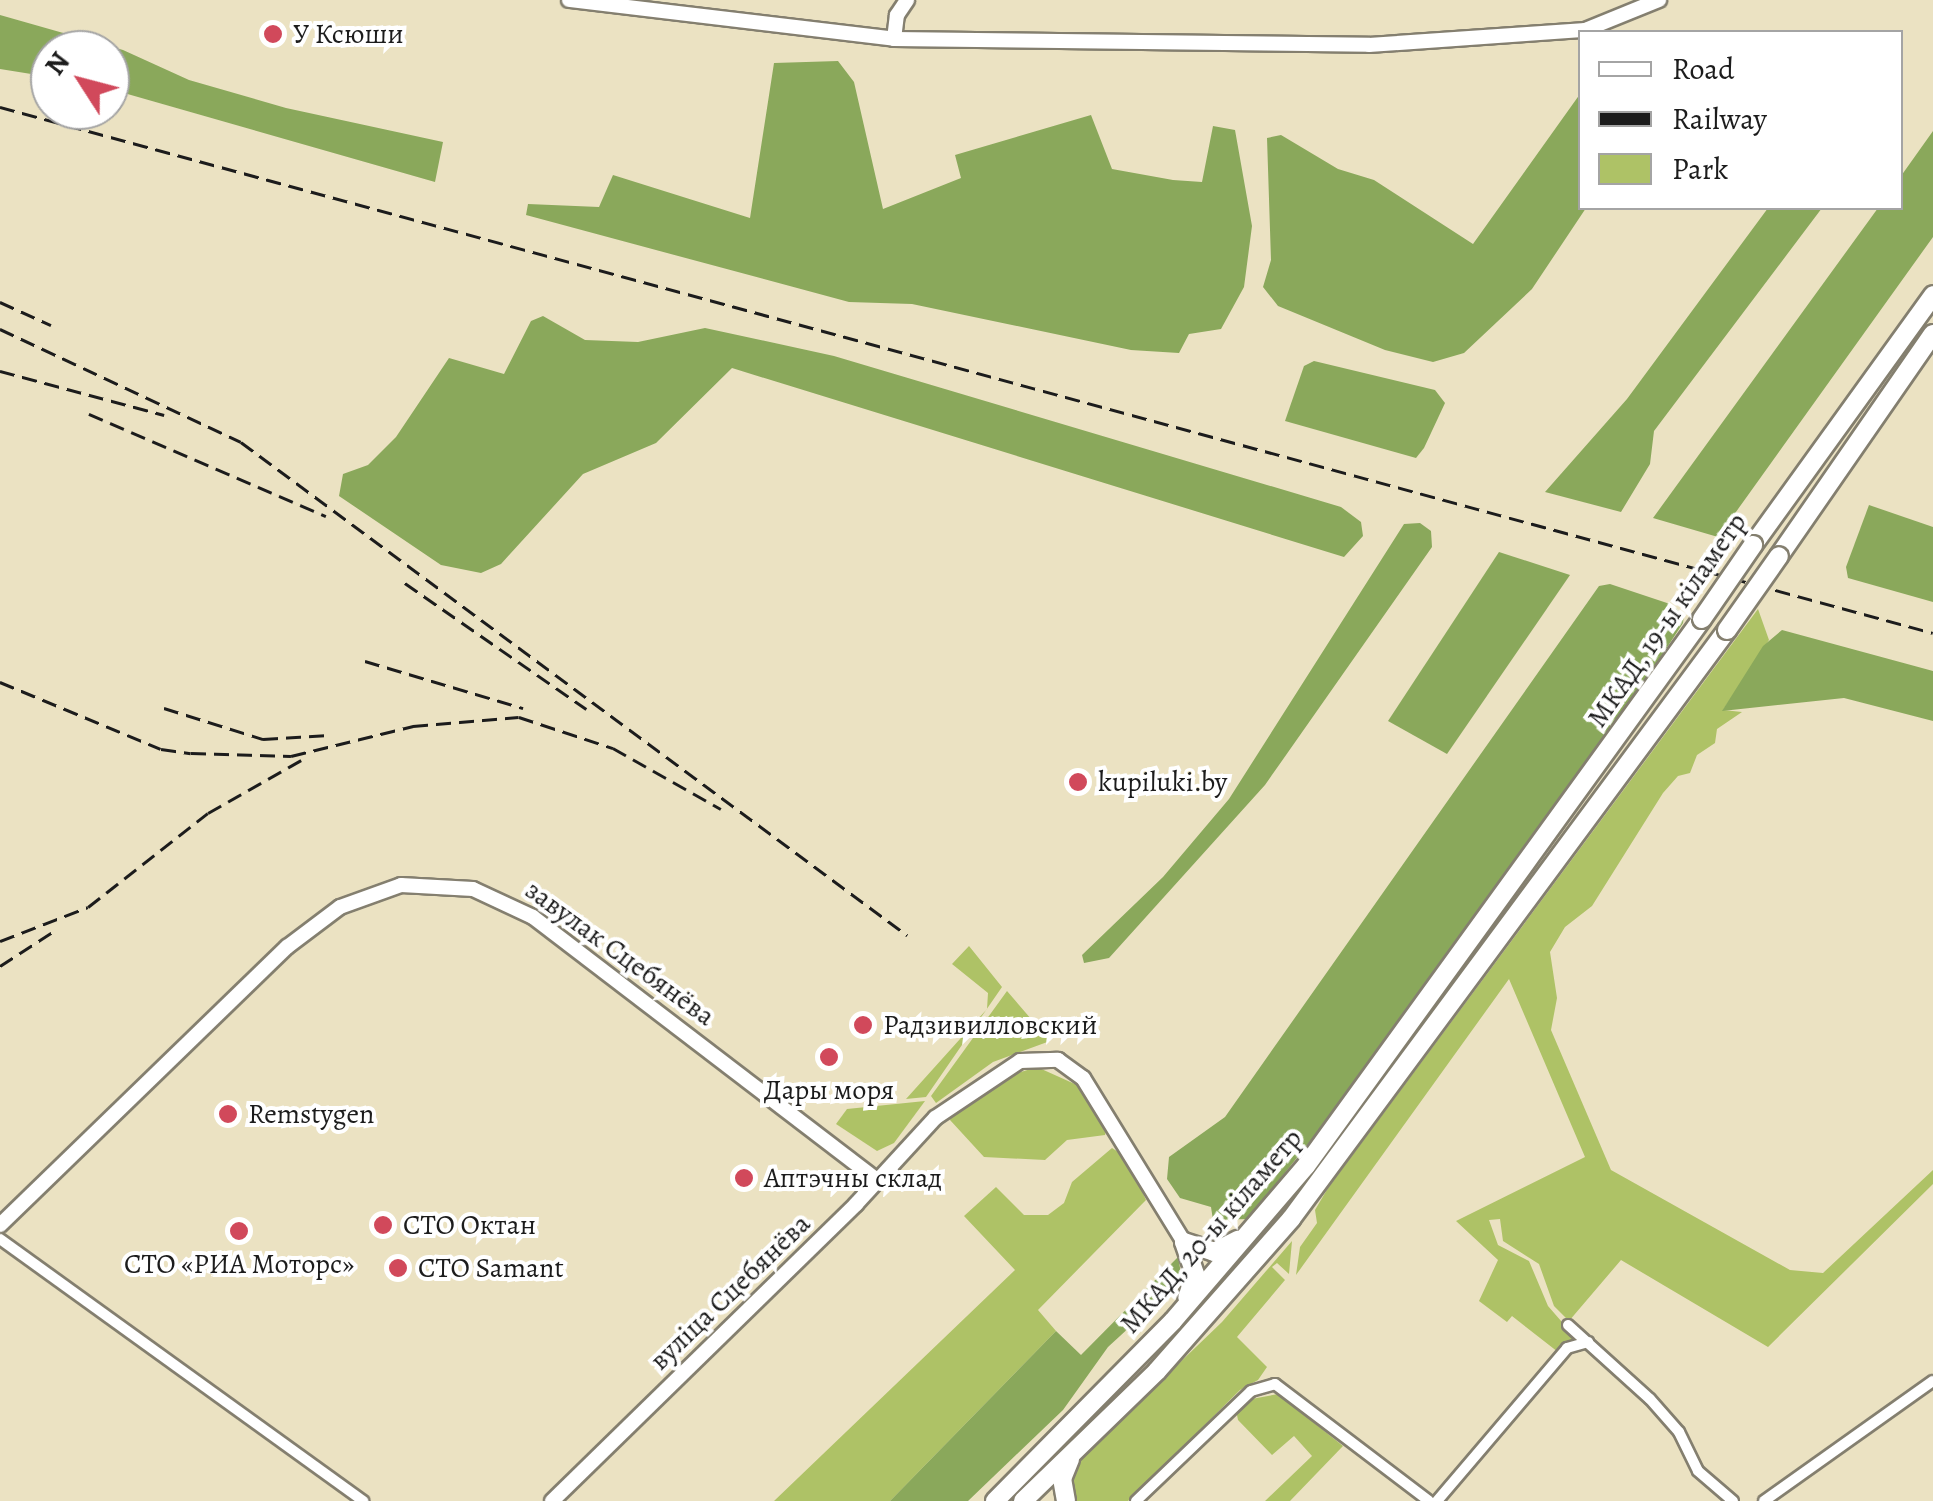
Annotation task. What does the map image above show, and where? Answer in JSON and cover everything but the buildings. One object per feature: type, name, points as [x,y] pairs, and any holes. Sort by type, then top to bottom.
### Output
[{"type":"highway","name":"МКАД, 19-ы кіламетр","points":[[1447,978],[1933,295]]},
{"type":"highway","name":"МКАД, 19-ы кіламетр","points":[[1464,991],[1779,556],[1933,334]]},
{"type":"highway","name":"МКАД, 20-ы кіламетр","points":[[995,1501],[1174,1321],[1252,1232],[1447,978]]},
{"type":"highway","name":"МКАД, 20-ы кіламетр","points":[[1023,1501],[1217,1307],[1325,1177],[1464,991]]},
{"type":"highway","points":[[1184,1242],[1214,1252],[1252,1232]]},
{"type":"highway","points":[[1174,1321],[1194,1282],[1184,1242]]},
{"type":"highway","points":[[1066,1501],[1062,1479],[1074,1451]]},
{"type":"street","points":[[569,0],[894,39],[1412,44],[1578,31]]},
{"type":"street","points":[[894,39],[896,15],[907,0]]},
{"type":"street","points":[[1585,30],[1659,0]]},
{"type":"street","name":"завулак Сцебянёва","points":[[0,1225],[286,948],[340,907],[402,885],[473,888],[533,917],[877,1180]]},
{"type":"street","name":"вуліца Сцебянёва","points":[[552,1501],[958,1098],[1004,1068],[1044,1058],[1074,1069],[1103,1103],[1184,1242]]},
{"type":"street","points":[[0,1239],[363,1501]]},
{"type":"street","points":[[1568,1326],[1591,1342],[1650,1399],[1679,1432],[1698,1471],[1733,1501]]},
{"type":"street","points":[[1437,1501],[1566,1348],[1591,1342]]},
{"type":"street","points":[[1764,1501],[1933,1381]]},
{"type":"street","points":[[1136,1501],[1251,1391],[1275,1384],[1429,1501]]},
{"type":"green space","points":[[0,15],[53,30],[30,30],[30,74],[0,69]]},
{"type":"green space","points":[[130,53],[189,80],[286,108],[443,142],[435,182],[130,95]]},
{"type":"green space","points":[[838,61],[854,82],[883,209],[961,178],[955,155],[1091,115],[1112,169],[1173,180],[1202,182],[1213,126],[1235,130],[1252,226],[1244,287],[1221,329],[1189,334],[1179,353],[1131,350],[912,304],[849,302],[526,215],[528,204],[599,207],[613,175],[750,218],[774,63]]},
{"type":"green space","points":[[1578,97],[1578,210],[1585,210],[1532,289],[1464,353],[1433,362],[1385,350],[1278,306],[1263,287],[1271,260],[1267,138],[1281,135],[1338,169],[1374,180],[1473,244]]},
{"type":"green space","points":[[1933,131],[1933,237],[1718,537],[1653,518],[1877,210],[1903,210],[1903,173]]},
{"type":"green space","points":[[1767,210],[1820,210],[1654,431],[1650,464],[1621,512],[1545,492],[1627,399]]},
{"type":"green space","points":[[543,316],[585,340],[638,342],[705,328],[834,356],[1341,507],[1361,522],[1363,536],[1344,557],[732,368],[656,443],[583,474],[501,564],[481,573],[441,565],[339,496],[343,474],[368,465],[396,437],[449,358],[504,374],[531,321]]},
{"type":"green space","points":[[1314,361],[1435,390],[1445,403],[1416,458],[1285,421],[1304,366]]},
{"type":"green space","points":[[1869,505],[1933,527],[1933,602],[1848,578],[1846,567]]},
{"type":"green space","points":[[1420,523],[1431,531],[1432,547],[1265,785],[1109,958],[1084,963],[1082,955],[1163,877],[1229,799],[1404,524]]},
{"type":"green space","points":[[1499,552],[1570,575],[1447,754],[1388,721]]},
{"type":"green space","points":[[1610,584],[1670,604],[1684,615],[1683,623],[1601,748],[1343,1100],[1248,1219],[1213,1220],[1211,1207],[1180,1198],[1167,1179],[1169,1157],[1225,1117],[1599,586]]},
{"type":"green space","points":[[1758,609],[1769,640],[1723,710],[1742,712],[1717,729],[1715,743],[1697,755],[1690,773],[1678,776],[1663,793],[1592,906],[1565,927],[1550,952],[1557,998],[1551,1030],[1611,1170],[1790,1270],[1823,1273],[1933,1170],[1933,1184],[1768,1347],[1621,1260],[1569,1321],[1554,1306],[1539,1264],[1503,1241],[1500,1219],[1489,1220],[1498,1245],[1529,1261],[1548,1306],[1575,1337],[1558,1352],[1512,1316],[1507,1322],[1479,1301],[1498,1260],[1456,1221],[1585,1157],[1509,979],[1296,1275],[1300,1247],[1317,1223],[1315,1210],[1328,1188]]},
{"type":"green space","points":[[1782,630],[1933,671],[1933,721],[1844,698],[1722,711],[1763,646]]},
{"type":"green space","points":[[969,946],[1002,987],[987,1009],[988,993],[952,964]]},
{"type":"green space","points":[[1007,991],[1050,1041],[993,1062],[936,1103],[931,1096]]},
{"type":"green space","points":[[986,1010],[926,1097],[906,1099]]},
{"type":"green space","points":[[1037,1067],[1077,1085],[1107,1127],[1105,1135],[1067,1140],[1045,1160],[984,1157],[950,1120],[951,1112],[1002,1078]]},
{"type":"green space","points":[[925,1101],[894,1143],[877,1151],[836,1124],[847,1109]]},
{"type":"green space","points":[[1112,1148],[1126,1157],[1146,1200],[1038,1310],[1056,1331],[890,1501],[774,1501],[1015,1270],[964,1216],[996,1187],[1024,1215],[1048,1215],[1064,1203],[1072,1182]]},
{"type":"green space","points":[[1292,1241],[1289,1274],[1277,1263],[1272,1267],[1285,1280],[1237,1337],[1267,1367],[1258,1380],[1240,1390],[1128,1501],[1070,1501],[1069,1469],[1222,1322]]},
{"type":"green space","points":[[1178,1257],[1181,1273],[1168,1292],[1108,1347],[1063,1410],[968,1501],[890,1501],[1056,1331],[1081,1355]]},
{"type":"green space","points":[[1278,1394],[1343,1446],[1290,1501],[1265,1501],[1312,1456],[1294,1436],[1272,1455],[1238,1420],[1236,1410],[1246,1400]]},
{"type":"railway","points":[[0,107],[1933,633]]},
{"type":"railway","points":[[0,302],[51,325]]},
{"type":"railway","points":[[0,329],[241,442],[907,935]]},
{"type":"railway","points":[[0,371],[164,415]]},
{"type":"railway","points":[[89,414],[326,516]]},
{"type":"railway","points":[[405,583],[586,709]]},
{"type":"railway","points":[[365,661],[523,708]]},
{"type":"railway","points":[[0,682],[161,749],[191,753],[291,756],[413,726],[519,717],[613,748],[721,809]]},
{"type":"railway","points":[[164,708],[263,739],[329,735]]},
{"type":"railway","points":[[0,941],[88,907],[208,813],[303,759]]},
{"type":"railway","points":[[0,966],[51,933]]},
{"type":"place","name":"У Ксюши","points":[[273,34]]},
{"type":"place","name":"kupiluki.by","points":[[1078,782]]},
{"type":"place","name":"Радзивилловский","points":[[863,1025]]},
{"type":"place","name":"Дары моря","points":[[829,1057]]},
{"type":"place","name":"Remstygen","points":[[228,1114]]},
{"type":"place","name":"Аптэчны склад","points":[[744,1178]]},
{"type":"place","name":"СТО Октан","points":[[383,1225]]},
{"type":"place","name":"СТО «РИА Моторс»","points":[[239,1231]]},
{"type":"place","name":"СТО Samant","points":[[398,1268]]}]
